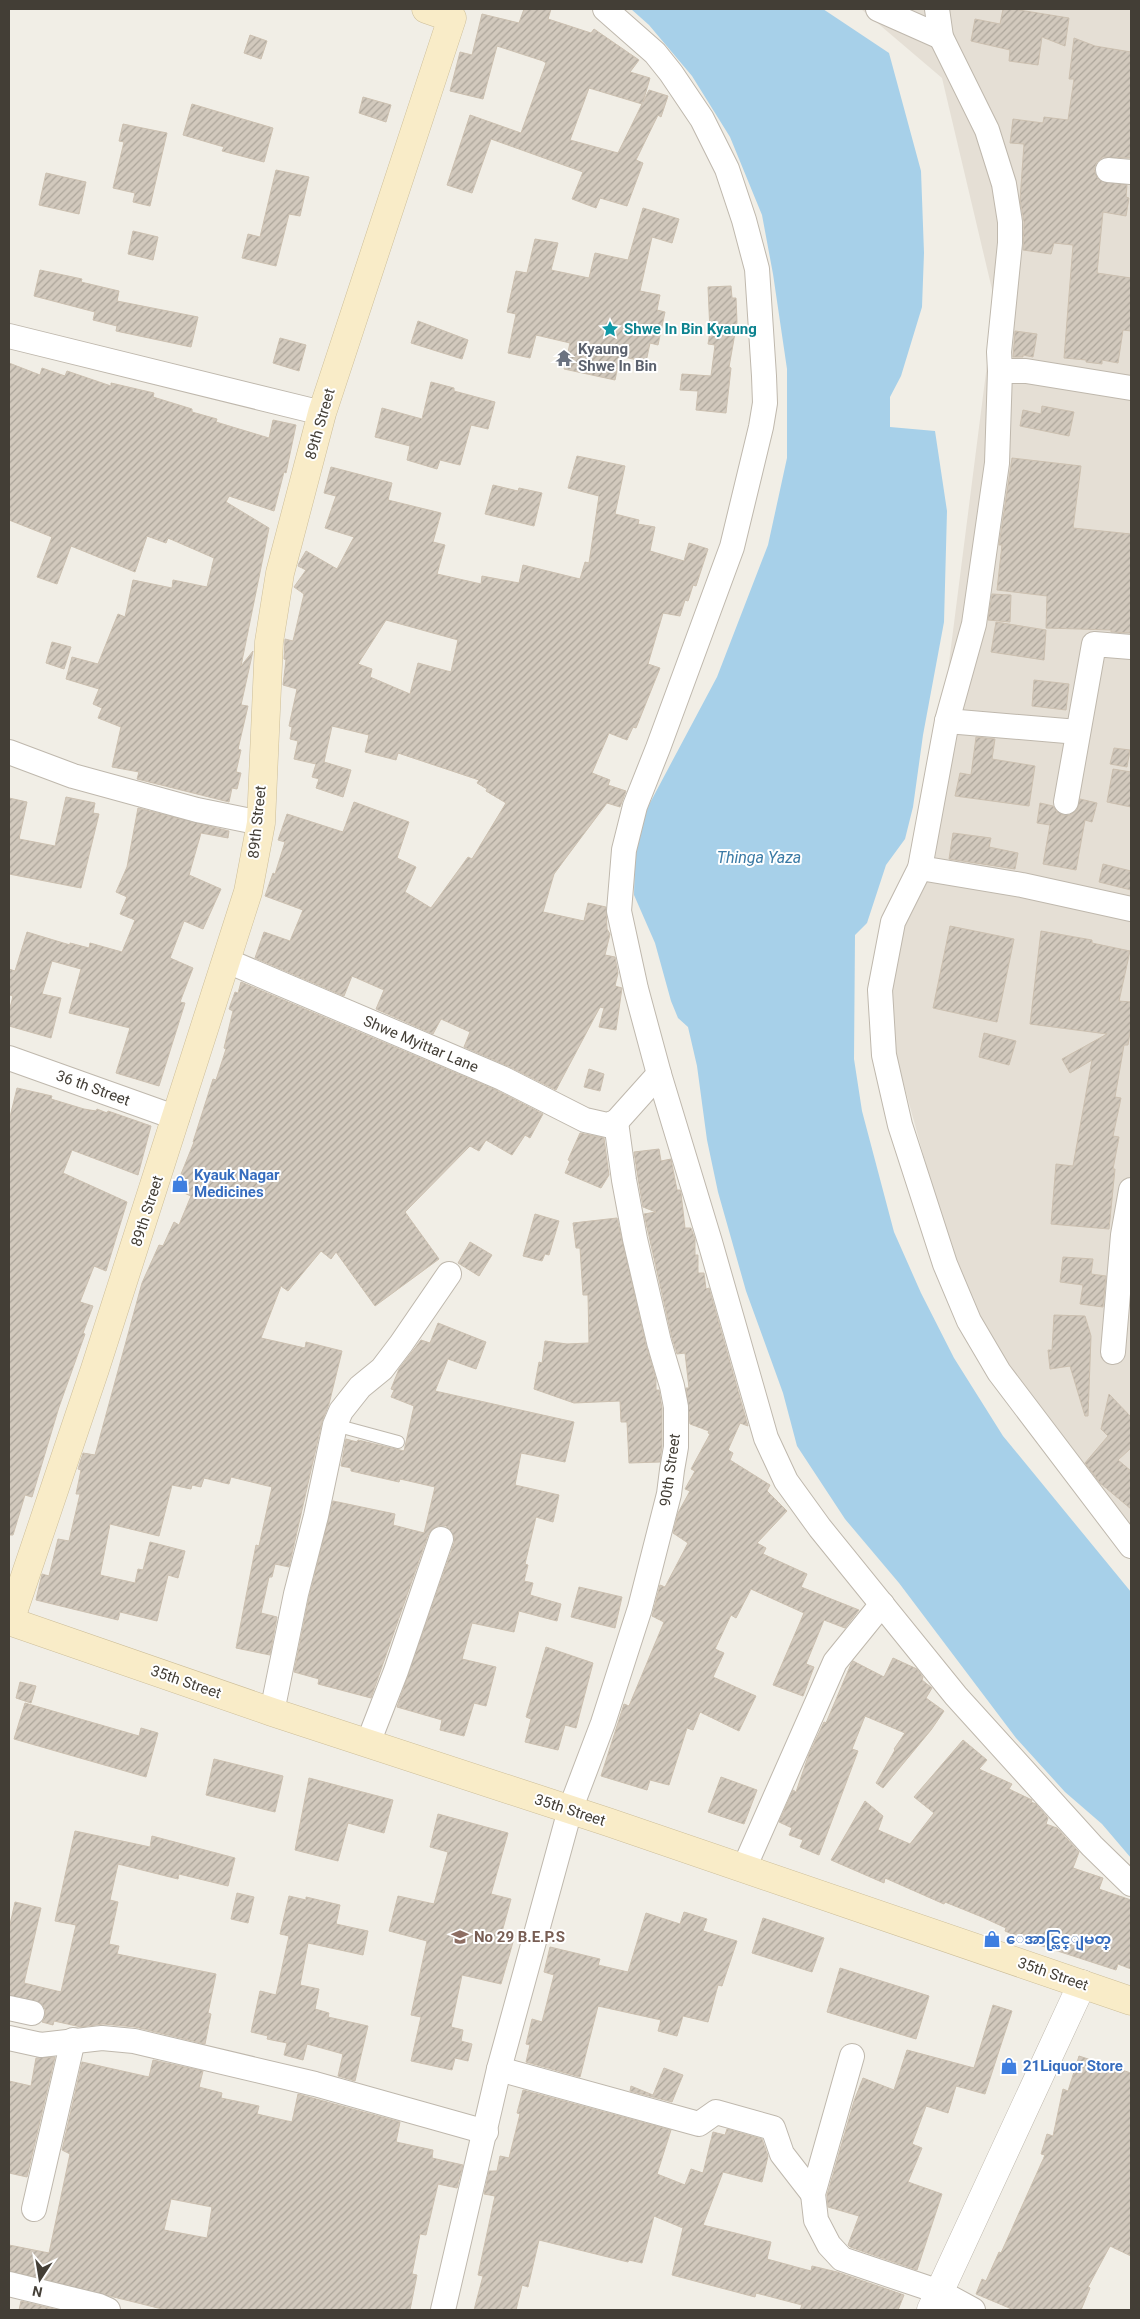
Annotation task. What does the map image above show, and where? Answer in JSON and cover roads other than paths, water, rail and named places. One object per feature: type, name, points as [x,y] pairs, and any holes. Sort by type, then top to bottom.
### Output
[{"type":"main road","points":[[426,9],[454,13]]},
{"type":"main road","name":"89th Street","points":[[9,1622],[95,1369],[248,892],[261,824],[266,686],[273,607],[280,572],[322,414],[454,13]]},
{"type":"main road","name":"35th Street","points":[[9,1622],[272,1712],[744,1868],[1131,2001]]},
{"type":"street","points":[[605,9],[655,53],[671,73],[702,119],[726,169],[744,220],[757,269],[764,376],[765,403],[761,427],[732,547],[658,748],[634,806],[624,850],[619,911],[626,946],[659,1074],[710,1242],[766,1438],[786,1481],[801,1503],[956,1696],[1092,1846],[1131,1884]]},
{"type":"street","points":[[878,9],[941,37]]},
{"type":"street","points":[[937,9],[941,37],[987,130],[1004,184],[1010,222],[1010,243],[999,352],[997,463],[974,624],[947,721],[920,868],[893,922],[880,990],[884,1055],[900,1125],[945,1264],[969,1320],[999,1372],[1131,1546]]},
{"type":"street","points":[[1108,170],[1131,172]]},
{"type":"street","points":[[9,336],[322,414]]},
{"type":"street","points":[[1000,372],[1026,371],[1131,388]]},
{"type":"street","points":[[1066,802],[1094,644],[1131,647]]},
{"type":"street","points":[[947,721],[1078,732]]},
{"type":"street","points":[[9,752],[73,776],[190,808],[261,824]]},
{"type":"street","points":[[920,868],[1022,884],[1131,909]]},
{"type":"street","name":"Shwe Myittar Lane","points":[[225,960],[502,1078],[585,1120],[607,1125],[616,1122]]},
{"type":"street","name":"36 th Street","points":[[9,1059],[177,1118]]},
{"type":"street","points":[[616,1122],[659,1074]]},
{"type":"street","name":"90th Street","points":[[443,2310],[486,2132],[499,2069],[570,1810],[603,1723],[640,1608],[669,1494],[676,1447],[676,1407],[635,1239],[616,1122]]},
{"type":"street","points":[[1113,1352],[1124,1235],[1131,1190]]},
{"type":"street","points":[[272,1712],[296,1594],[316,1516],[335,1425],[341,1412],[360,1387],[382,1368],[401,1344],[449,1274]]},
{"type":"street","points":[[368,1744],[396,1672],[442,1539]]},
{"type":"street","points":[[744,1868],[836,1662],[882,1604]]},
{"type":"street","points":[[935,2301],[1082,1984]]},
{"type":"street","points":[[9,2008],[32,2013]]},
{"type":"street","points":[[9,2038],[42,2045],[102,2038],[134,2041],[315,2084],[486,2132]]},
{"type":"street","points":[[34,2209],[73,2040]]},
{"type":"street","points":[[852,2056],[813,2194],[816,2220],[829,2244],[842,2259],[935,2301],[972,2310]]},
{"type":"street","points":[[499,2069],[699,2124],[716,2112],[774,2128],[782,2154],[813,2194]]},
{"type":"street","points":[[9,2284],[99,2306],[108,2310]]},
{"type":"lane","points":[[335,1425],[398,1442]]},
{"type":"water","name":"Thinga Yaza","points":[[631,9],[823,9],[889,53],[921,171],[924,253],[922,307],[901,376],[890,397],[890,427],[935,431],[947,511],[944,622],[923,735],[913,807],[905,839],[886,865],[867,923],[855,935],[854,1059],[862,1111],[894,1232],[921,1293],[954,1358],[1003,1436],[1131,1592],[1131,1858],[1102,1824],[1065,1792],[1016,1738],[899,1583],[845,1519],[797,1446],[783,1393],[746,1291],[718,1192],[707,1140],[697,1066],[688,1027],[678,1018],[671,1001],[655,943],[634,895],[635,852],[643,816],[717,677],[768,545],[787,458],[787,369],[762,215],[730,137],[692,76],[649,25]]},
{"type":"place","name":"Shwe In Bin Kyaung","points":[[610,329]]},
{"type":"place","name":"Kyaung Shwe In Bin","points":[[564,358]]},
{"type":"place","name":"Kyauk Nagar Medicines","points":[[180,1184]]},
{"type":"place","name":"No 29 B.E.P.S","points":[[460,1937]]},
{"type":"place","name":"ေအာင္လြင္ျမတ္","points":[[992,1939]]},
{"type":"place","name":"21Liquor Store","points":[[1009,2066]]}]
